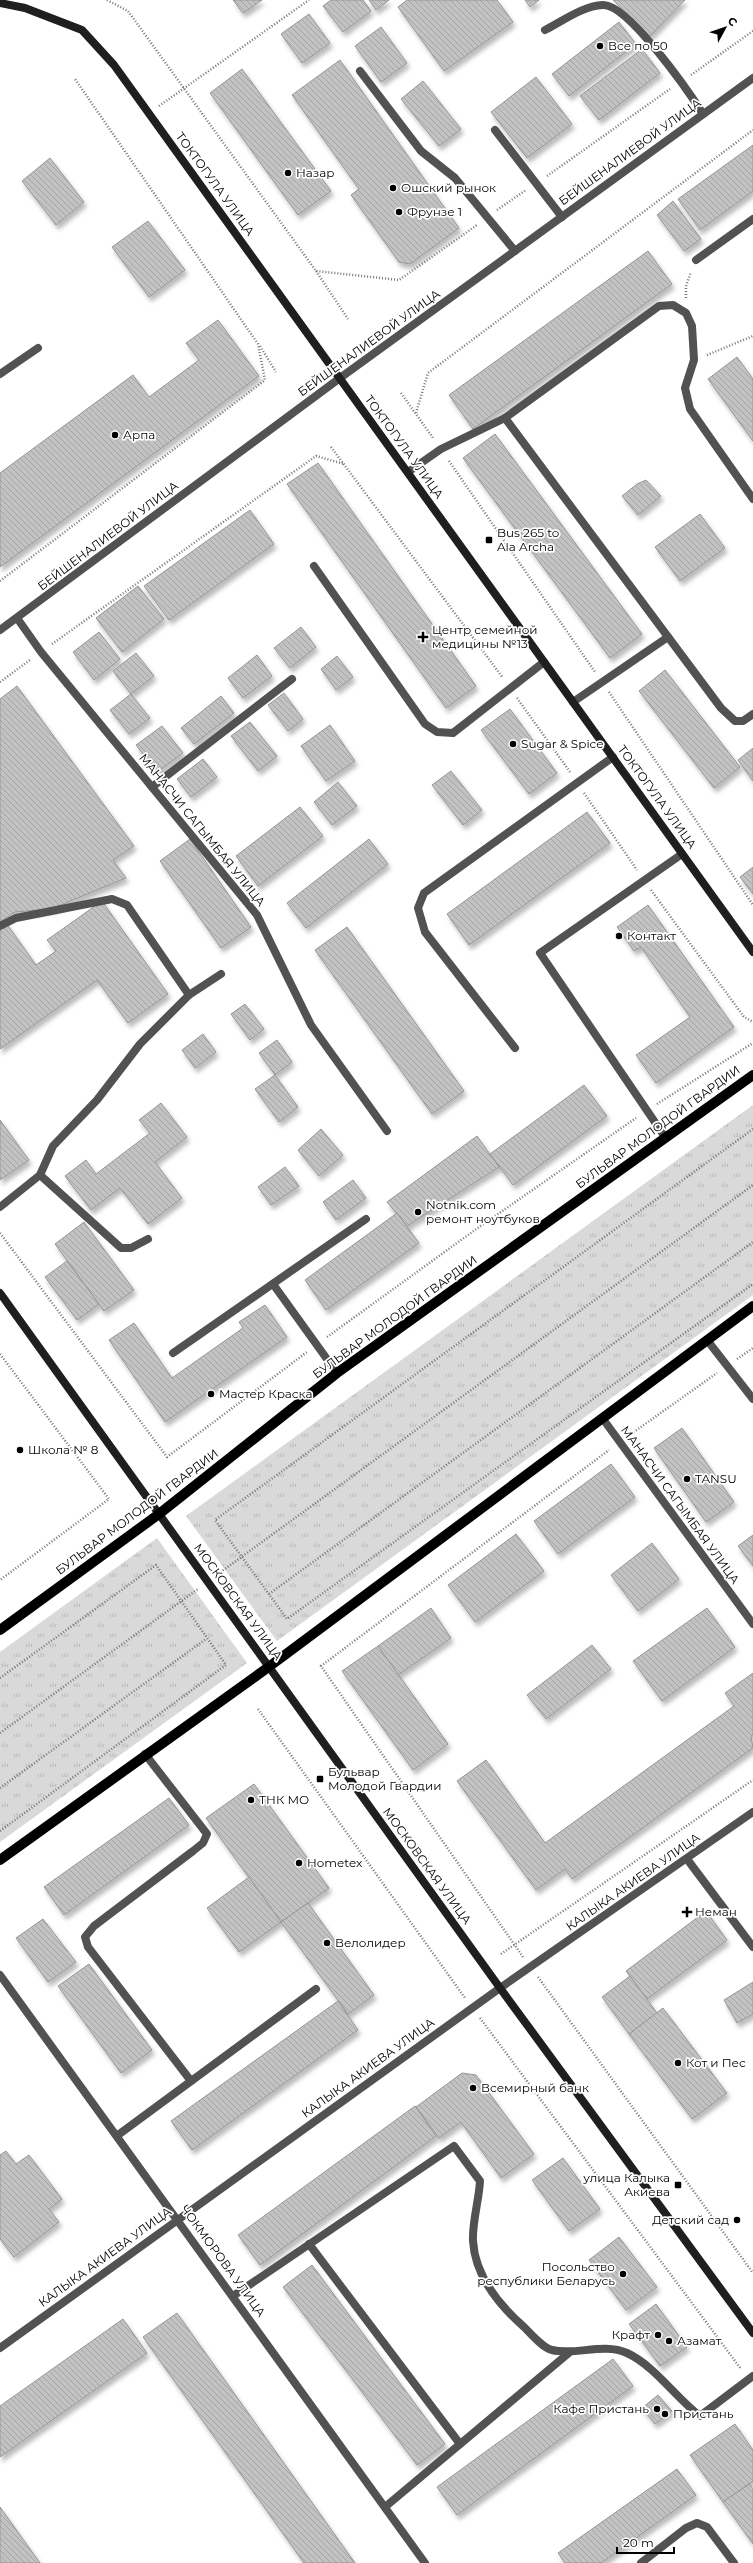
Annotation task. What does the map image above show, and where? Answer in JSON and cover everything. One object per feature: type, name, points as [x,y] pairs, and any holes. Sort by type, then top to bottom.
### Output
[{"type":"main road","name":"ТОКТОГУЛА УЛИЦА","points":[[0,3],[25,8],[82,30],[114,65],[753,952]]},
{"type":"main road","name":"БУЛЬВАР МОЛОДОЙ ГВАРДИИ","points":[[0,1630],[159,1514],[338,1373],[753,1075]]},
{"type":"main road","name":"МОСКОВСКАЯ УЛИЦА","points":[[0,1293],[270,1666],[500,1988],[752,2329]]},
{"type":"main road","points":[[0,1860],[145,1754],[270,1666],[753,1306]]},
{"type":"street","points":[[545,30],[588,7],[605,5],[629,19],[681,81],[703,114]]},
{"type":"street","points":[[360,71],[421,151],[455,178],[515,251]]},
{"type":"street","name":"БЕЙШЕНАЛИЕВОЙ УЛИЦА","points":[[0,630],[340,378],[753,78]]},
{"type":"street","points":[[495,130],[562,217]]},
{"type":"street","points":[[696,260],[753,218]]},
{"type":"street","points":[[408,472],[441,449],[505,418],[659,306],[673,305],[686,313],[692,326],[694,360],[685,388],[690,409],[753,499]]},
{"type":"street","points":[[0,374],[38,348]]},
{"type":"street","points":[[505,418],[722,708],[735,721],[743,721],[753,714]]},
{"type":"street","points":[[314,566],[425,724],[437,732],[453,732],[544,662]]},
{"type":"street","name":"МАНАСЧИ САГЫМБАЯ УЛИЦА","points":[[17,618],[41,652],[257,915],[311,1025],[387,1131]]},
{"type":"street","points":[[573,702],[601,681],[668,637]]},
{"type":"street","points":[[152,788],[292,679]]},
{"type":"street","points":[[515,1048],[425,932],[418,908],[424,893],[613,757]]},
{"type":"street","points":[[666,1138],[540,953],[682,854]]},
{"type":"street","points":[[0,926],[16,918],[112,899],[127,905],[189,995]]},
{"type":"street","points":[[0,1207],[40,1175],[53,1146],[97,1100],[140,1044],[189,995],[221,974]]},
{"type":"street","points":[[40,1175],[122,1248],[131,1248],[148,1239]]},
{"type":"street","points":[[173,1353],[366,1219]]},
{"type":"street","points":[[273,1284],[338,1373]]},
{"type":"street","points":[[707,1340],[753,1399]]},
{"type":"street","name":"МАНАСЧИ САГЫМБАЯ УЛИЦА","points":[[603,1419],[753,1624]]},
{"type":"street","points":[[145,1754],[206,1834],[203,1843],[194,1851],[94,1926],[85,1937],[88,1947],[191,2081]]},
{"type":"street","name":"КАЛЫКА АКИЕВА УЛИЦА","points":[[0,2348],[472,2007],[753,1812]]},
{"type":"street","points":[[687,1859],[753,1947]]},
{"type":"street","name":"ЧОКМОРОВА УЛИЦА","points":[[0,1975],[118,2135],[425,2563]]},
{"type":"street","points":[[118,2135],[316,1989]]},
{"type":"street","points":[[233,2296],[454,2146],[480,2181],[473,2241],[481,2278],[512,2316],[550,2350],[570,2352],[597,2348],[626,2352],[645,2365],[685,2404],[700,2416],[751,2377]]},
{"type":"street","points":[[309,2244],[460,2444]]},
{"type":"street","points":[[385,2507],[570,2352]]},
{"type":"street","points":[[641,2563],[686,2528],[697,2523],[707,2527],[734,2563]]},
{"type":"path","points":[[149,113],[309,0]]},
{"type":"path","points":[[75,79],[276,372]]},
{"type":"path","points":[[416,414],[428,373],[753,130]]},
{"type":"path","points":[[686,313],[686,286],[696,260]]},
{"type":"path","points":[[316,271],[348,319]]},
{"type":"path","points":[[694,360],[753,336]]},
{"type":"path","points":[[0,581],[265,380],[258,344]]},
{"type":"path","points":[[401,393],[601,681],[753,905]]},
{"type":"path","points":[[331,447],[510,689],[577,782],[644,880],[744,1017],[753,1022]]},
{"type":"path","points":[[0,682],[316,456],[344,464]]},
{"type":"path","points":[[0,1233],[167,1457],[317,1344],[475,1230],[648,1111],[753,1044]]},
{"type":"path","points":[[753,1129],[215,1520],[287,1620],[753,1284]]},
{"type":"path","points":[[0,1733],[241,1556],[753,1185]]},
{"type":"path","points":[[269,1594],[753,1242]]},
{"type":"path","points":[[321,1666],[620,1442],[753,1348]]},
{"type":"path","points":[[0,1354],[109,1499],[0,1580]]},
{"type":"path","points":[[0,1678],[156,1565],[180,1602],[226,1665],[0,1831]]},
{"type":"path","points":[[0,1788],[206,1639]]},
{"type":"path","points":[[258,1709],[472,2007],[751,2377]]},
{"type":"path","points":[[501,1954],[753,1780]]},
{"type":"green space","points":[[753,1105],[753,1295],[277,1641],[186,1516]]},
{"type":"green space","points":[[157,1538],[247,1663],[0,1842],[0,1652]]},
{"type":"building","points":[[233,0],[262,0],[243,13]]},
{"type":"building","points":[[331,0],[363,0],[371,11],[343,32],[323,6]]},
{"type":"building","points":[[369,0],[389,0],[376,10]]},
{"type":"building","points":[[407,0],[497,0],[513,22],[444,71],[398,7]]},
{"type":"building","points":[[525,0],[539,0],[530,7]]},
{"type":"building","points":[[613,0],[685,0],[650,36]]},
{"type":"building","points":[[309,14],[330,43],[302,63],[281,34]]},
{"type":"building","points":[[619,22],[636,44],[569,96],[552,74]]},
{"type":"building","points":[[381,27],[407,63],[381,82],[355,46]]},
{"type":"building","points":[[642,49],[660,73],[599,120],[580,96]]},
{"type":"building","points":[[340,60],[459,228],[410,264],[399,262],[351,195],[359,189],[292,95]]},
{"type":"building","points":[[242,69],[331,191],[298,215],[210,93]]},
{"type":"building","points":[[536,77],[572,124],[527,158],[491,112]]},
{"type":"building","points":[[423,81],[461,129],[439,146],[401,99]]},
{"type":"building","points":[[753,145],[753,191],[700,230],[678,199]]},
{"type":"building","points":[[50,158],[84,202],[56,225],[22,181]]},
{"type":"building","points":[[673,201],[701,239],[684,251],[657,215]]},
{"type":"building","points":[[148,221],[185,270],[149,297],[112,247]]},
{"type":"building","points":[[648,251],[672,284],[473,429],[449,395]]},
{"type":"building","name":"Арпа","points":[[218,320],[259,376],[0,567],[0,473],[133,375],[149,397],[199,360],[186,343]]},
{"type":"building","points":[[737,357],[753,379],[753,441],[708,379]]},
{"type":"building","points":[[495,434],[642,634],[610,658],[463,458]]},
{"type":"building","points":[[318,463],[476,686],[446,708],[287,484]]},
{"type":"building","points":[[646,480],[661,496],[638,515],[622,496],[637,484]]},
{"type":"building","points":[[250,510],[274,544],[169,620],[144,586]]},
{"type":"building","points":[[700,514],[725,548],[680,581],[655,547]]},
{"type":"building","points":[[138,586],[164,619],[122,652],[96,618]]},
{"type":"building","points":[[301,627],[316,647],[290,668],[274,648]]},
{"type":"building","points":[[99,632],[120,659],[94,680],[73,652]]},
{"type":"building","points":[[136,653],[154,676],[131,694],[113,671]]},
{"type":"building","points":[[257,655],[272,676],[243,698],[228,678]]},
{"type":"building","points":[[337,656],[353,677],[336,690],[321,669]]},
{"type":"building","points":[[665,670],[740,767],[714,788],[639,691]]},
{"type":"building","points":[[17,686],[134,846],[113,860],[126,878],[51,909],[15,912],[0,922],[0,699]]},
{"type":"building","points":[[284,693],[303,719],[288,731],[268,705]]},
{"type":"building","points":[[131,694],[150,718],[129,734],[110,710]]},
{"type":"building","points":[[221,696],[234,713],[194,744],[181,728]]},
{"type":"building","points":[[510,709],[557,773],[529,794],[481,730]]},
{"type":"building","points":[[250,722],[277,756],[258,771],[231,736]]},
{"type":"building","points":[[330,725],[355,761],[326,781],[301,746]]},
{"type":"building","points":[[162,726],[183,753],[157,772],[136,745]]},
{"type":"building","points":[[753,748],[753,781],[738,760]]},
{"type":"building","points":[[203,759],[217,777],[191,797],[177,779]]},
{"type":"building","points":[[451,771],[482,810],[463,825],[432,785]]},
{"type":"building","points":[[338,782],[357,806],[332,825],[314,802]]},
{"type":"building","points":[[300,807],[323,836],[258,886],[236,856]]},
{"type":"building","points":[[587,812],[610,843],[469,945],[447,914]]},
{"type":"building","points":[[190,839],[251,927],[221,948],[160,861]]},
{"type":"building","points":[[369,839],[388,864],[306,928],[287,903]]},
{"type":"building","points":[[753,867],[753,894],[740,877]]},
{"type":"building","points":[[102,901],[168,994],[128,1023],[97,980],[0,1049],[0,929],[7,924],[36,965],[56,951],[47,940]]},
{"type":"building","points":[[648,905],[734,1027],[656,1083],[636,1055],[690,1017],[641,947],[634,951],[617,927]]},
{"type":"building","points":[[347,927],[464,1091],[432,1114],[315,950]]},
{"type":"building","points":[[245,1004],[264,1029],[250,1040],[231,1014]]},
{"type":"building","points":[[203,1034],[216,1052],[195,1068],[182,1050]]},
{"type":"building","points":[[277,1040],[292,1062],[275,1075],[259,1053]]},
{"type":"building","points":[[275,1075],[298,1107],[279,1122],[255,1089]]},
{"type":"building","points":[[584,1085],[607,1116],[513,1185],[490,1154]]},
{"type":"building","points":[[161,1103],[187,1137],[155,1162],[182,1198],[148,1224],[120,1188],[91,1210],[65,1176],[86,1160],[96,1174],[150,1133],[139,1120]]},
{"type":"building","points":[[0,1120],[29,1160],[0,1180]]},
{"type":"building","points":[[321,1129],[343,1155],[319,1176],[298,1150]]},
{"type":"building","points":[[477,1136],[499,1167],[407,1226],[387,1202]]},
{"type":"building","points":[[285,1167],[299,1186],[271,1205],[258,1187]]},
{"type":"building","points":[[353,1180],[366,1198],[336,1220],[323,1202]]},
{"type":"building","points":[[397,1213],[419,1243],[326,1310],[305,1280]]},
{"type":"building","points":[[84,1222],[134,1290],[104,1311],[55,1244]]},
{"type":"building","points":[[67,1261],[99,1304],[77,1320],[45,1277]]},
{"type":"building","points":[[265,1305],[287,1337],[165,1422],[109,1340],[134,1323],[172,1378],[243,1328],[239,1322]]},
{"type":"building","points":[[682,1428],[734,1502],[706,1522],[654,1448]]},
{"type":"building","points":[[611,1464],[635,1497],[558,1554],[534,1521]]},
{"type":"building","points":[[516,1534],[544,1571],[475,1622],[448,1585]]},
{"type":"building","points":[[753,1535],[753,1566],[738,1546]]},
{"type":"building","points":[[652,1543],[679,1579],[638,1611],[611,1575]]},
{"type":"building","points":[[431,1608],[451,1638],[398,1675],[378,1646]]},
{"type":"building","points":[[707,1608],[735,1647],[662,1701],[633,1661]]},
{"type":"building","points":[[592,1645],[611,1669],[546,1719],[527,1695]]},
{"type":"building","points":[[378,1646],[448,1744],[413,1770],[342,1671]]},
{"type":"building","points":[[753,1673],[753,1734],[751,1736],[753,1748],[572,1879],[565,1869],[536,1890],[457,1781],[486,1760],[545,1843],[734,1706],[725,1693]]},
{"type":"building","points":[[254,1784],[329,1888],[281,1922],[206,1818]]},
{"type":"building","points":[[169,1798],[189,1825],[64,1915],[44,1887]]},
{"type":"building","points":[[249,1877],[281,1922],[239,1952],[207,1908]]},
{"type":"building","points":[[308,1903],[374,1995],[348,2014],[281,1922]]},
{"type":"building","points":[[706,1911],[727,1940],[647,1999],[626,1971]]},
{"type":"building","points":[[43,1919],[76,1962],[48,1982],[16,1938]]},
{"type":"building","points":[[89,1964],[152,2050],[121,2073],[58,1986]]},
{"type":"building","points":[[630,1976],[657,2013],[629,2034],[602,1997]]},
{"type":"building","points":[[753,1982],[753,2014],[737,2023],[724,2000]]},
{"type":"building","points":[[338,2001],[358,2030],[192,2150],[171,2121]]},
{"type":"building","name":"Кот и Пес","points":[[663,2008],[727,2093],[692,2119],[629,2034]]},
{"type":"building","points":[[462,2073],[476,2075],[534,2154],[501,2178],[461,2122],[439,2138],[416,2107]]},
{"type":"building","points":[[415,2106],[436,2136],[260,2265],[238,2235]]},
{"type":"building","points":[[6,2151],[16,2164],[29,2155],[62,2199],[49,2209],[59,2222],[14,2257],[0,2239],[0,2155]]},
{"type":"building","points":[[563,2158],[600,2209],[569,2231],[532,2180]]},
{"type":"building","name":"Посольство республики Беларусь","points":[[619,2237],[657,2287],[626,2310],[589,2260]]},
{"type":"building","points":[[312,2265],[445,2444],[417,2465],[283,2287]]},
{"type":"building","name":"Крафт","points":[[656,2304],[687,2347],[660,2366],[629,2324]]},
{"type":"building","points":[[177,2313],[355,2563],[304,2563],[143,2337]]},
{"type":"building","points":[[123,2319],[147,2353],[0,2457],[0,2406]]},
{"type":"building","points":[[613,2359],[633,2386],[457,2515],[437,2487]]},
{"type":"building","name":"Кафе Пристань","points":[[658,2395],[672,2411],[655,2424],[642,2408]]},
{"type":"building","points":[[735,2424],[753,2450],[753,2481],[723,2502],[690,2455]]},
{"type":"building","points":[[677,2469],[696,2495],[601,2563],[565,2563],[558,2553]]},
{"type":"building","points":[[749,2484],[753,2489],[753,2544],[723,2502]]},
{"type":"building","points":[[0,2507],[40,2563],[0,2563]]},
{"type":"place","name":"Все по 50","points":[[600,46]]},
{"type":"place","name":"Назар","points":[[288,173]]},
{"type":"place","name":"Ошский рынок","points":[[393,188]]},
{"type":"place","name":"Фрунзе 1","points":[[399,212]]},
{"type":"place","name":"Арпа","points":[[115,435]]},
{"type":"place","name":"Bus 265 to Ala Archa","points":[[489,540]]},
{"type":"place","name":"Центр семейной медицины №13","points":[[423,637]]},
{"type":"place","name":"Sugar & Spice","points":[[513,744]]},
{"type":"place","name":"Контакт","points":[[619,936]]},
{"type":"place","name":"Notnik.com ремонт ноутбуков","points":[[418,1212]]},
{"type":"place","name":"Мастер Краска","points":[[211,1394]]},
{"type":"place","name":"Школа № 8","points":[[20,1450]]},
{"type":"place","name":"TANSU","points":[[687,1479]]},
{"type":"place","name":"Бульвар Молодой Гвардии","points":[[320,1779]]},
{"type":"place","name":"ТНК МО","points":[[251,1800]]},
{"type":"place","name":"Hometex","points":[[299,1863]]},
{"type":"place","name":"Неман","points":[[687,1912]]},
{"type":"place","name":"Велолидер","points":[[327,1943]]},
{"type":"place","name":"Кот и Пес","points":[[678,2063]]},
{"type":"place","name":"Всемирный банк","points":[[473,2088]]},
{"type":"place","name":"улица Калыка Акиева","points":[[678,2185]]},
{"type":"place","name":"Детский сад","points":[[737,2220]]},
{"type":"place","name":"Посольство республики Беларусь","points":[[623,2274]]},
{"type":"place","name":"Крафт","points":[[658,2335]]},
{"type":"place","name":"Азамат","points":[[669,2341]]},
{"type":"place","name":"Кафе Пристань","points":[[657,2409]]},
{"type":"place","name":"Пристань","points":[[665,2414]]}]
